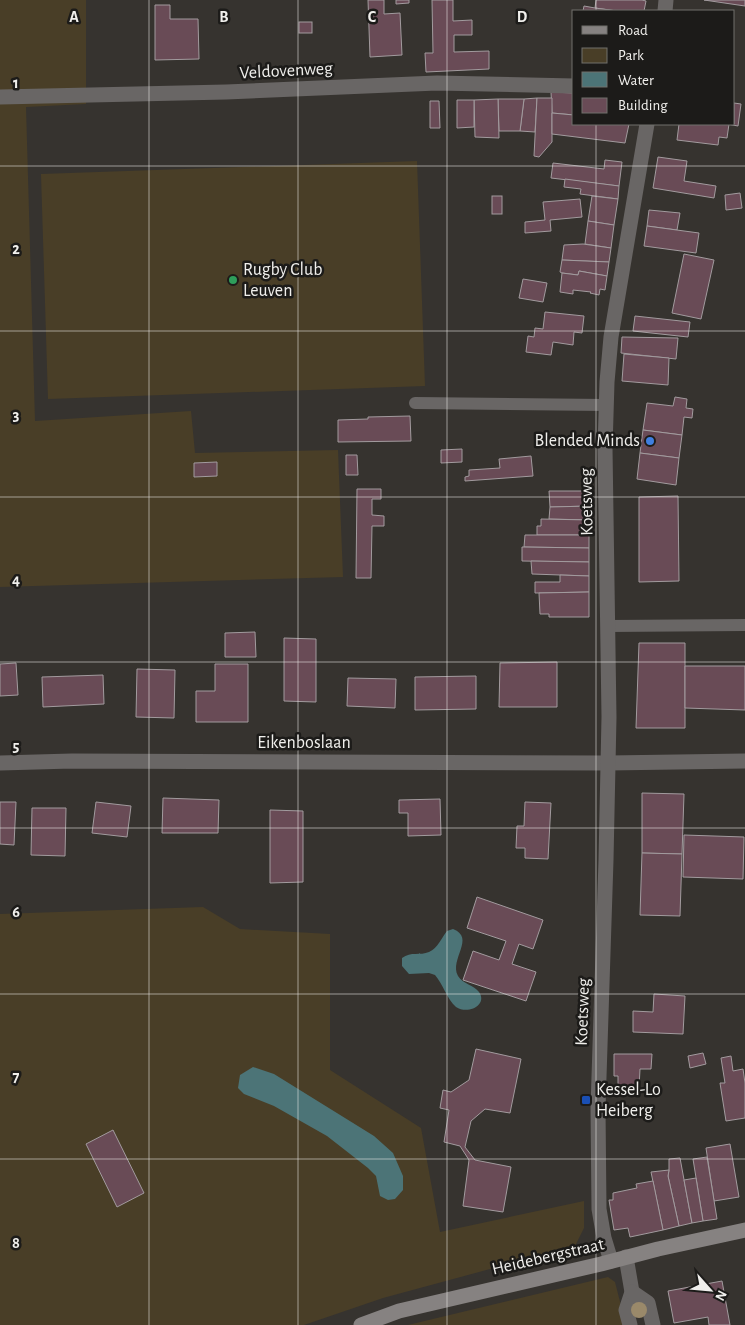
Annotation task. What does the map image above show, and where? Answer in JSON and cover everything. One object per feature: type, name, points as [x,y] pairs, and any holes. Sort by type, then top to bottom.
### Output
[{"type":"street","name":"Veldovenweg","points":[[0,97],[226,92],[437,83],[572,86]]},
{"type":"street","name":"Koetsweg","points":[[611,1261],[604,1238],[599,1208],[598,1108],[608,763],[606,405],[614,318],[647,125]]},
{"type":"street","points":[[608,763],[745,761]]},
{"type":"street","name":"Eikenboslaan","points":[[0,762],[608,763]]},
{"type":"street","name":"Heidebergstraat","points":[[360,1325],[399,1311],[745,1230]]},
{"type":"street","points":[[626,1257],[632,1292],[626,1310],[630,1325]]},
{"type":"street","points":[[632,1292],[648,1303],[653,1325]]},
{"type":"lane","points":[[415,403],[606,405]]},
{"type":"lane","points":[[608,626],[745,625]]},
{"type":"green space","points":[[0,0],[86,0],[86,104],[26,107],[35,421],[191,411],[195,453],[338,450],[343,577],[0,587]]},
{"type":"green space","name":"Rugby Club Leuven","points":[[417,161],[425,386],[48,399],[41,174]]},
{"type":"green space","points":[[203,907],[240,929],[330,934],[330,1070],[421,1128],[440,1232],[584,1201],[584,1228],[575,1246],[383,1298],[304,1325],[0,1325],[0,914]]},
{"type":"green space","points":[[608,1277],[615,1282],[626,1325],[408,1325]]},
{"type":"water","points":[[453,929],[462,938],[456,969],[458,976],[477,990],[481,997],[479,1005],[466,1010],[456,1007],[435,975],[429,973],[409,974],[402,966],[402,958],[429,952],[437,945],[447,931]]},
{"type":"water","points":[[253,1067],[274,1074],[374,1136],[393,1153],[403,1176],[403,1190],[395,1199],[388,1200],[380,1196],[376,1176],[327,1136],[274,1106],[244,1094],[238,1088],[240,1075]]},
{"type":"building","points":[[368,0],[384,0],[384,14],[400,13],[402,55],[370,57]]},
{"type":"building","points":[[396,0],[409,0],[409,3],[396,4]]},
{"type":"building","points":[[432,0],[453,0],[453,21],[472,20],[472,35],[454,35],[454,52],[489,51],[489,69],[426,72],[425,53],[433,53]]},
{"type":"building","points":[[596,0],[646,1],[644,10],[595,8]]},
{"type":"building","points":[[704,0],[745,0],[745,6]]},
{"type":"building","points":[[155,5],[170,5],[170,19],[198,19],[199,59],[155,60]]},
{"type":"building","points":[[584,6],[610,10],[583,10]]},
{"type":"building","points":[[299,22],[312,22],[312,33],[299,33]]},
{"type":"building","points":[[551,92],[572,93],[572,115],[552,113]]},
{"type":"building","points":[[537,98],[535,132],[520,131],[524,99]]},
{"type":"building","points":[[537,98],[552,98],[552,142],[539,157],[534,156]]},
{"type":"building","points":[[498,99],[524,99],[520,131],[499,131]]},
{"type":"building","points":[[498,99],[499,138],[475,137],[474,100]]},
{"type":"building","points":[[457,100],[474,100],[474,127],[457,128]]},
{"type":"building","points":[[430,101],[439,101],[440,128],[430,128]]},
{"type":"building","points":[[735,103],[741,104],[738,126],[732,125],[735,125]]},
{"type":"building","points":[[552,113],[572,115],[572,125],[629,125],[625,143],[552,134]]},
{"type":"building","points":[[679,125],[729,125],[727,138],[719,137],[718,145],[677,140]]},
{"type":"building","points":[[658,157],[687,161],[684,181],[716,186],[714,198],[653,188]]},
{"type":"building","points":[[605,160],[622,162],[619,186],[551,178],[553,163],[604,169]]},
{"type":"building","points":[[565,179],[619,186],[618,199],[580,194],[581,189],[564,187]]},
{"type":"building","points":[[740,193],[742,208],[726,210],[725,195]]},
{"type":"building","points":[[492,196],[502,196],[502,214],[492,214]]},
{"type":"building","points":[[592,196],[618,199],[614,225],[588,221]]},
{"type":"building","points":[[580,199],[582,217],[550,220],[551,231],[525,233],[525,222],[545,220],[543,202]]},
{"type":"building","points":[[649,210],[680,213],[677,230],[647,226]]},
{"type":"building","points":[[588,221],[614,225],[611,248],[585,244]]},
{"type":"building","points":[[647,226],[699,233],[696,253],[644,246]]},
{"type":"building","points":[[583,244],[611,248],[609,262],[562,260],[564,245]]},
{"type":"building","points":[[684,254],[714,260],[701,319],[672,313]]},
{"type":"building","points":[[562,260],[609,262],[607,276],[579,271],[578,275],[562,273],[560,272]]},
{"type":"building","points":[[579,271],[607,276],[605,290],[600,289],[599,295],[573,290],[573,294],[560,292],[562,273],[578,275]]},
{"type":"building","points":[[523,279],[547,283],[543,302],[519,298]]},
{"type":"building","points":[[545,312],[584,316],[582,333],[574,332],[573,345],[553,342],[551,355],[526,352],[528,336],[534,337],[535,328],[543,329]]},
{"type":"building","points":[[635,316],[690,322],[688,337],[633,331]]},
{"type":"building","points":[[622,337],[678,338],[676,359],[621,353]]},
{"type":"building","points":[[624,354],[669,358],[668,385],[622,381]]},
{"type":"building","points":[[675,397],[687,399],[686,408],[693,409],[692,418],[684,417],[682,435],[643,430],[647,403],[673,406]]},
{"type":"building","points":[[410,416],[411,441],[338,442],[338,420]]},
{"type":"building","points":[[643,430],[682,435],[679,458],[640,453]]},
{"type":"building","points":[[462,449],[462,462],[441,463],[441,450]]},
{"type":"building","points":[[640,453],[679,458],[676,485],[637,479]]},
{"type":"building","points":[[346,455],[357,455],[358,475],[346,475]]},
{"type":"building","points":[[531,456],[533,476],[465,481],[465,477],[469,476],[469,470],[500,468],[499,459]]},
{"type":"building","points":[[217,462],[217,476],[194,477],[194,463]]},
{"type":"building","points":[[357,489],[381,489],[381,499],[372,499],[372,515],[384,516],[384,526],[372,526],[371,578],[356,578]]},
{"type":"building","points":[[549,491],[590,491],[590,506],[550,507]]},
{"type":"building","points":[[678,496],[679,581],[639,582],[639,497]]},
{"type":"building","points":[[590,506],[590,520],[549,519],[550,507]]},
{"type":"building","points":[[541,519],[590,520],[589,535],[537,535],[537,526],[541,526]]},
{"type":"building","points":[[525,535],[589,535],[589,548],[524,547]]},
{"type":"building","points":[[522,547],[589,548],[589,562],[522,561]]},
{"type":"building","points":[[531,561],[589,562],[589,576],[532,574]]},
{"type":"building","points":[[560,575],[589,576],[589,592],[535,593],[535,582],[560,582]]},
{"type":"building","points":[[589,592],[589,617],[549,617],[549,614],[540,614],[539,593]]},
{"type":"building","points":[[255,632],[256,657],[225,657],[225,633]]},
{"type":"building","points":[[284,638],[316,639],[316,702],[284,701]]},
{"type":"building","points":[[639,643],[685,643],[685,728],[636,728]]},
{"type":"building","points":[[557,662],[557,707],[499,707],[500,663]]},
{"type":"building","points":[[16,663],[18,695],[0,696],[0,664]]},
{"type":"building","points":[[215,664],[248,664],[248,722],[196,722],[196,691],[215,691]]},
{"type":"building","points":[[685,666],[745,666],[745,710],[685,708]]},
{"type":"building","points":[[137,669],[175,670],[174,718],[136,717]]},
{"type":"building","points":[[103,675],[104,704],[43,707],[42,677]]},
{"type":"building","points":[[476,676],[476,709],[415,710],[415,677]]},
{"type":"building","points":[[348,678],[396,679],[395,708],[347,706]]},
{"type":"building","points":[[642,793],[684,794],[682,854],[642,853]]},
{"type":"building","points":[[163,798],[219,800],[218,833],[162,833]]},
{"type":"building","points":[[440,799],[441,835],[408,836],[408,813],[399,813],[399,800]]},
{"type":"building","points":[[0,802],[16,802],[14,845],[0,844]]},
{"type":"building","points":[[96,802],[131,806],[127,837],[92,833]]},
{"type":"building","points":[[525,802],[551,803],[548,859],[525,858],[525,848],[516,848],[517,826],[524,826]]},
{"type":"building","points":[[32,808],[66,808],[65,856],[31,855]]},
{"type":"building","points":[[270,810],[303,811],[303,882],[270,883]]},
{"type":"building","points":[[684,835],[744,837],[743,879],[683,877]]},
{"type":"building","points":[[642,853],[682,854],[680,916],[640,915]]},
{"type":"building","points":[[477,897],[543,920],[533,949],[519,944],[512,964],[536,972],[526,1001],[463,980],[473,951],[499,960],[506,941],[467,928]]},
{"type":"building","points":[[654,994],[685,996],[683,1034],[633,1032],[633,1011],[653,1012]]},
{"type":"building","points":[[476,1049],[521,1059],[510,1113],[485,1109],[471,1121],[465,1147],[475,1160],[511,1167],[503,1212],[463,1206],[469,1160],[460,1146],[444,1142],[449,1110],[440,1108],[443,1090],[451,1092],[469,1080]]},
{"type":"building","points":[[703,1053],[706,1064],[690,1068],[688,1056]]},
{"type":"building","points":[[614,1054],[652,1054],[651,1069],[640,1069],[639,1088],[618,1087],[618,1076],[614,1076]]},
{"type":"building","points":[[731,1056],[733,1071],[743,1069],[745,1118],[726,1121],[720,1083],[725,1083],[721,1058]]},
{"type":"building","points":[[113,1130],[144,1193],[117,1207],[86,1144]]},
{"type":"building","points":[[730,1144],[739,1197],[714,1201],[706,1148]]},
{"type":"building","points":[[707,1157],[717,1219],[703,1221],[693,1159]]},
{"type":"building","points":[[680,1158],[692,1223],[679,1226],[668,1176],[669,1159]]},
{"type":"building","points":[[669,1170],[668,1176],[679,1226],[663,1230],[651,1172]]},
{"type":"building","points":[[696,1178],[703,1221],[692,1223],[684,1180]]},
{"type":"building","points":[[653,1181],[663,1230],[630,1237],[628,1228],[614,1230],[609,1200],[613,1200],[613,1193],[637,1188],[636,1184]]},
{"type":"building","points":[[722,1281],[730,1325],[709,1325],[708,1317],[674,1323],[668,1291]]},
{"type":"place","name":"Rugby Club Leuven","points":[[233,280]]},
{"type":"place","name":"Blended Minds","points":[[650,441]]},
{"type":"place","name":"Kessel-Lo Heiberg","points":[[586,1100]]}]
